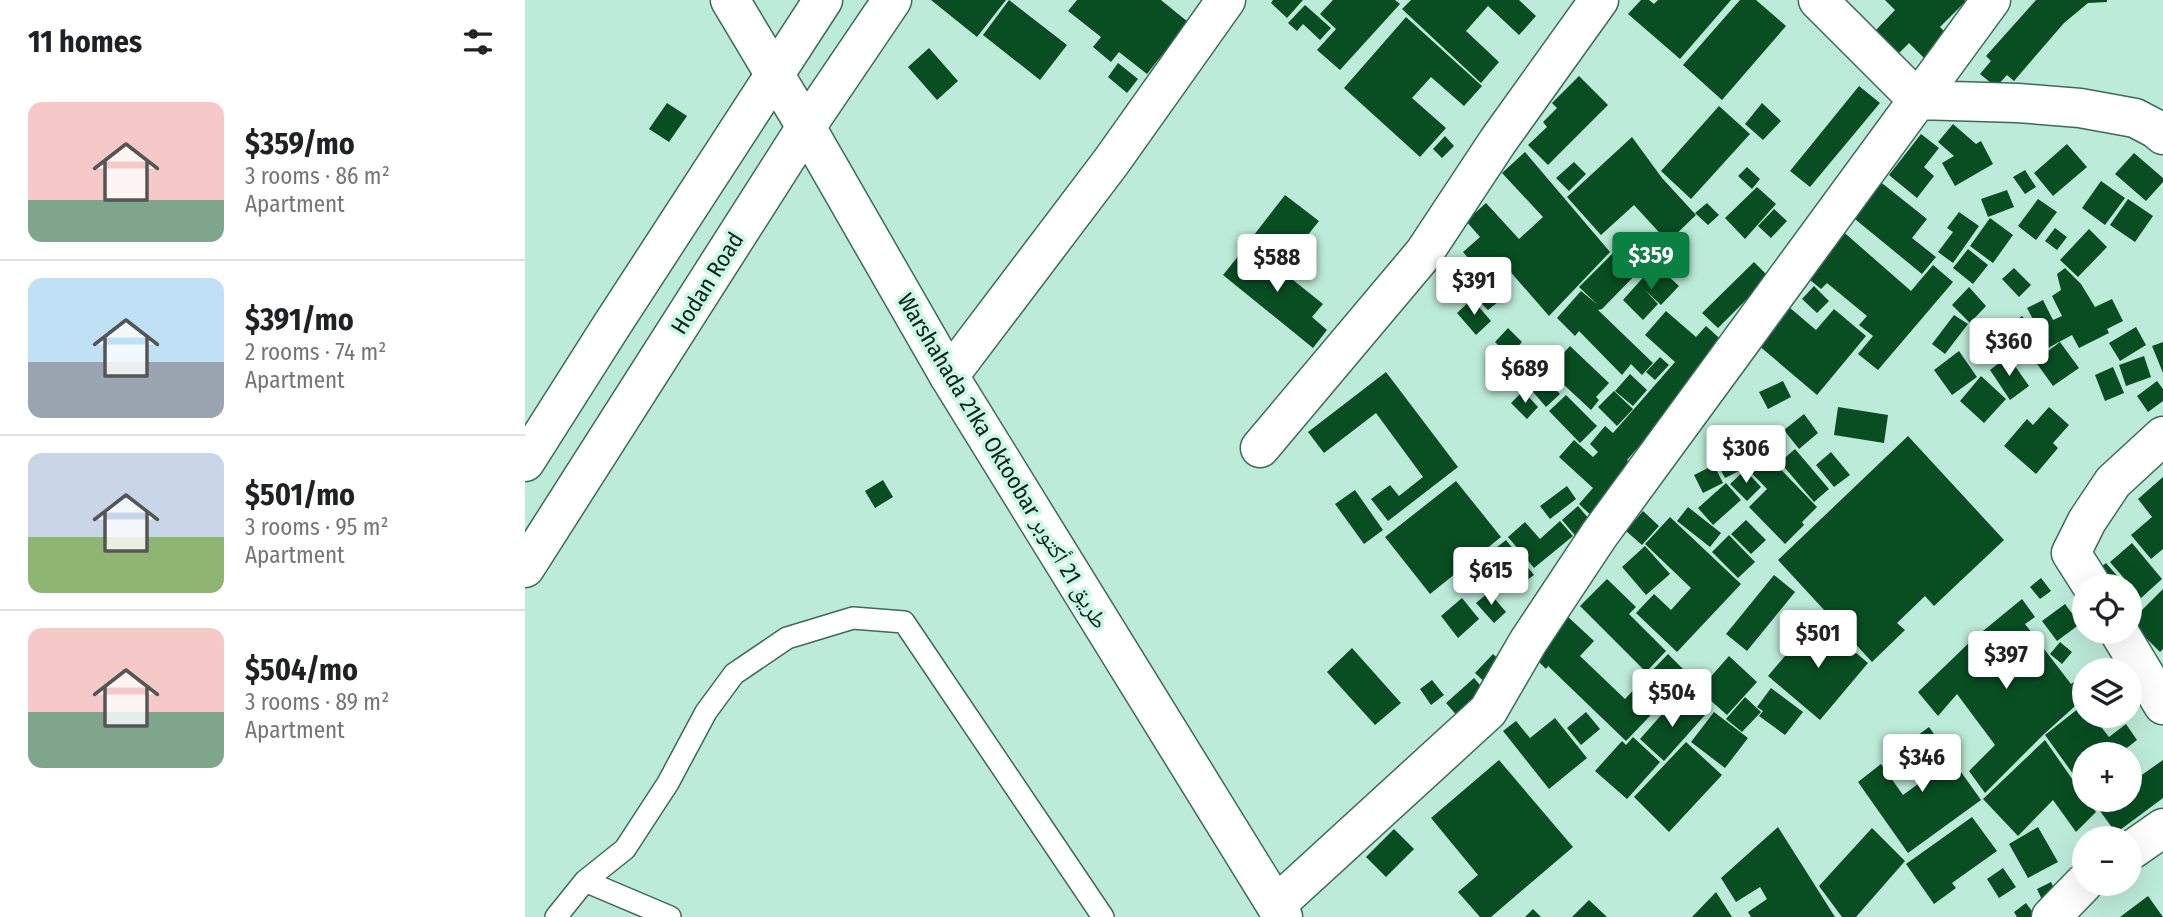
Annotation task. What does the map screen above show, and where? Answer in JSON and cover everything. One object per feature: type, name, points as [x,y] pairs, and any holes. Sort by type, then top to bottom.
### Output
[{"type":"street","name":"Warshahada 21ka Oktoobar طريق 21 أكتوبر","points":[[730,0],[949,376],[1279,911]]},
{"type":"street","points":[[525,462],[823,0]]},
{"type":"street","name":"Hodan Road","points":[[525,568],[806,127],[892,0]]},
{"type":"street","points":[[949,376],[1111,162],[1226,0]]},
{"type":"street","points":[[1260,448],[1425,253],[1498,141],[1599,0]]},
{"type":"street","points":[[1818,0],[1918,100],[2080,108],[2134,118],[2163,135]]},
{"type":"street","points":[[1279,911],[1489,711],[1528,642],[1599,535],[1991,0]]},
{"type":"street","points":[[2084,574],[2071,553],[2087,521],[2113,482],[2163,436]]},
{"type":"street","points":[[2126,644],[2163,705]]},
{"type":"street","points":[[2142,843],[2163,828]]},
{"type":"street","points":[[2051,917],[2072,895]]},
{"type":"lane","points":[[556,917],[585,881],[625,849],[668,783],[706,712],[734,674],[786,638],[853,618],[904,622],[1103,917]]},
{"type":"lane","points":[[585,881],[670,917]]},
{"type":"building","points":[[931,0],[1006,0],[977,37]]},
{"type":"building","points":[[1009,0],[1067,45],[1040,80],[983,35]]},
{"type":"building","points":[[1077,0],[1161,0],[1188,22],[1147,74],[1119,52],[1111,62],[1093,47],[1101,37],[1068,11]]},
{"type":"building","points":[[1273,0],[1303,0],[1287,18],[1271,3]]},
{"type":"building","points":[[1333,0],[1395,0],[1400,4],[1340,70],[1317,50],[1336,29],[1320,14]]},
{"type":"building","points":[[1411,0],[1519,0],[1536,16],[1519,35],[1488,6],[1466,31],[1499,62],[1481,83],[1402,9]]},
{"type":"building","points":[[1641,0],[1649,0],[1654,4],[1658,0],[1731,0],[1680,59],[1628,14]]},
{"type":"building","points":[[1740,0],[1756,0],[1786,26],[1722,100],[1683,65]]},
{"type":"building","points":[[1885,0],[1966,1],[1940,27],[1951,38],[1927,61],[1909,43],[1898,54],[1875,31],[1895,10]]},
{"type":"building","points":[[2036,0],[2107,2],[2088,3],[2064,23],[2014,81],[2007,75],[1996,87],[1980,74],[1991,61],[1986,56]]},
{"type":"building","points":[[1305,5],[1331,28],[1320,40],[1303,24],[1297,31],[1288,23]]},
{"type":"building","points":[[1406,17],[1482,86],[1464,106],[1431,77],[1412,98],[1446,128],[1420,157],[1344,88]]},
{"type":"building","points":[[929,48],[958,81],[937,100],[908,67]]},
{"type":"building","points":[[1118,63],[1138,79],[1127,93],[1108,77]]},
{"type":"building","points":[[1579,76],[1608,105],[1548,165],[1528,145],[1547,127],[1543,122],[1557,108],[1552,103]]},
{"type":"building","points":[[1859,86],[1880,103],[1810,187],[1790,171]]},
{"type":"building","points":[[667,103],[687,116],[669,142],[649,129]]},
{"type":"building","points":[[1762,103],[1781,121],[1763,140],[1745,124]]},
{"type":"building","points":[[1719,106],[1750,134],[1691,199],[1661,171]]},
{"type":"building","points":[[1953,124],[1976,144],[1981,141],[1993,164],[1955,186],[1942,163],[1954,156],[1938,142]]},
{"type":"building","points":[[1921,134],[1939,148],[1924,167],[1934,176],[1917,198],[1889,175]]},
{"type":"building","points":[[1445,136],[1454,146],[1442,158],[1433,149]]},
{"type":"building","points":[[1632,137],[1662,178],[1696,215],[1668,242],[1634,205],[1601,235],[1567,197]]},
{"type":"building","points":[[2067,144],[2087,167],[2053,196],[2034,173]]},
{"type":"building","points":[[1525,152],[1610,252],[1549,316],[1508,269],[1491,284],[1463,252],[1480,237],[1466,221],[1486,203],[1519,239],[1543,217],[1502,173]]},
{"type":"building","points":[[2134,153],[2163,178],[2163,182],[2146,201],[2115,174]]},
{"type":"building","points":[[1574,162],[1586,174],[1569,191],[1556,178]]},
{"type":"building","points":[[1747,167],[1760,179],[1752,189],[1738,176]]},
{"type":"building","points":[[2025,170],[2036,187],[2025,194],[2013,177]]},
{"type":"building","points":[[1878,180],[1927,219],[1912,238],[1936,257],[1922,274],[1850,215]]},
{"type":"building","points":[[2101,181],[2125,198],[2105,225],[2082,208]]},
{"type":"building","points":[[1757,187],[1776,204],[1745,239],[1725,218]]},
{"type":"building","points":[[2007,190],[2014,207],[1988,217],[1981,199]]},
{"type":"building","points":[[1285,195],[1319,221],[1296,250],[1308,259],[1295,276],[1250,240]]},
{"type":"building","points":[[2038,199],[2057,212],[2036,240],[2018,226]]},
{"type":"building","points":[[2128,199],[2153,216],[2135,242],[2110,225]]},
{"type":"building","points":[[1707,203],[1719,215],[1708,225],[1695,213]]},
{"type":"building","points":[[1774,209],[1787,221],[1771,238],[1758,226]]},
{"type":"building","points":[[1959,212],[1979,226],[1953,263],[1938,252],[1953,232],[1947,228]]},
{"type":"building","points":[[1990,218],[2013,235],[1993,263],[1970,246]]},
{"type":"building","points":[[1839,228],[1911,291],[1933,265],[1953,282],[1878,370],[1858,354],[1873,336],[1859,325],[1867,316],[1827,283],[1821,289],[1810,280],[1816,273],[1808,265]]},
{"type":"building","points":[[2055,228],[2067,237],[2057,250],[2045,241]]},
{"type":"building","points":[[2089,229],[2107,247],[2078,277],[2060,260]]},
{"type":"building","points":[[1248,244],[1323,304],[1312,317],[1327,330],[1313,348],[1223,275]]},
{"type":"building","points":[[1968,249],[1988,265],[1973,284],[1953,268]]},
{"type":"building","points":[[1614,252],[1624,261],[1630,255],[1643,267],[1598,310],[1653,363],[1642,375],[1631,364],[1622,375],[1579,331],[1575,336],[1557,318],[1581,291],[1598,305],[1579,287]]},
{"type":"building","points":[[1754,262],[1769,277],[1718,328],[1702,313]]},
{"type":"building","points":[[1655,264],[1679,286],[1661,305],[1645,290],[1658,304],[1643,320],[1623,300]]},
{"type":"building","points":[[2014,268],[2031,285],[2019,297],[2002,279]]},
{"type":"building","points":[[2065,268],[2081,284],[2095,307],[2112,299],[2123,321],[2107,329],[2109,333],[2079,348],[2072,335],[2048,348],[2027,308],[2043,300],[2053,320],[2062,316],[2052,296],[2061,290],[2057,274]]},
{"type":"building","points":[[1814,286],[1829,301],[1817,313],[1802,299]]},
{"type":"building","points":[[1969,287],[1986,306],[1970,323],[1952,305]]},
{"type":"building","points":[[1488,291],[1498,302],[1488,310],[1478,300]]},
{"type":"building","points":[[1472,299],[1491,321],[1476,335],[1457,313]]},
{"type":"building","points":[[1783,302],[1816,330],[1834,309],[1866,336],[1817,395],[1751,339]]},
{"type":"building","points":[[1666,311],[1696,337],[1706,326],[1727,345],[1627,460],[1633,466],[1599,523],[1579,504],[1593,488],[1559,457],[1574,440],[1593,457],[1598,452],[1590,444],[1605,426],[1613,433],[1675,362],[1645,335]]},
{"type":"building","points":[[1954,315],[1968,324],[1945,354],[1932,344]]},
{"type":"building","points":[[2022,316],[2041,339],[2021,356],[2005,330]]},
{"type":"building","points":[[2136,327],[2146,345],[2120,361],[2109,343]]},
{"type":"building","points":[[1508,328],[1522,342],[1509,356],[1495,342]]},
{"type":"building","points":[[2060,342],[2079,368],[2053,386],[2035,361]]},
{"type":"building","points":[[2163,342],[2163,373],[2152,346]]},
{"type":"building","points":[[1570,346],[1609,383],[1596,397],[1599,400],[1591,410],[1548,370]]},
{"type":"building","points":[[1959,351],[1977,377],[1952,395],[1934,370]]},
{"type":"building","points":[[2008,356],[2029,386],[2010,400],[1990,370]]},
{"type":"building","points":[[2144,356],[2151,377],[2126,386],[2119,365]]},
{"type":"building","points":[[1660,357],[1669,365],[1655,380],[1646,372]]},
{"type":"building","points":[[2113,367],[2124,393],[2105,401],[2095,375]]},
{"type":"building","points":[[1386,372],[1458,467],[1388,521],[1371,499],[1390,485],[1399,496],[1423,477],[1376,413],[1324,453],[1308,432]]},
{"type":"building","points":[[1542,374],[1560,394],[1546,407],[1528,386]]},
{"type":"building","points":[[1630,374],[1647,390],[1633,406],[1615,391]]},
{"type":"building","points":[[1981,376],[2006,399],[1984,423],[1960,401]]},
{"type":"building","points":[[1783,381],[1791,397],[1768,409],[1759,392]]},
{"type":"building","points":[[2157,381],[2163,389],[2163,401],[2148,412],[2137,396]]},
{"type":"building","points":[[1523,391],[1538,407],[1527,419],[1511,403]]},
{"type":"building","points":[[1614,391],[1633,409],[1617,426],[1598,407]]},
{"type":"building","points":[[1566,395],[1597,426],[1580,443],[1549,411]]},
{"type":"building","points":[[1838,407],[1888,415],[1884,443],[1834,435]]},
{"type":"building","points":[[2049,407],[2069,425],[2053,443],[2058,448],[2036,474],[2004,446],[2027,419],[2033,425]]},
{"type":"building","points":[[1804,414],[1818,433],[1799,449],[1784,430]]},
{"type":"building","points":[[1908,436],[2004,540],[1934,606],[1925,596],[1897,623],[1905,630],[1872,662],[1778,560]]},
{"type":"building","points":[[1730,446],[1743,469],[1725,478],[1713,455]]},
{"type":"building","points":[[1761,449],[1817,507],[1785,544],[1749,507],[1767,489],[1744,465]]},
{"type":"building","points":[[1795,449],[1829,489],[1814,502],[1780,462]]},
{"type":"building","points":[[1831,452],[1850,475],[1834,487],[1816,465]]},
{"type":"building","points":[[1714,465],[1723,483],[1703,493],[1694,475]]},
{"type":"building","points":[[1745,470],[1761,487],[1747,501],[1730,484]]},
{"type":"building","points":[[2163,477],[2163,549],[2151,559],[2131,535],[2152,517],[2138,499]]},
{"type":"building","points":[[883,480],[893,497],[875,508],[865,491]]},
{"type":"building","points":[[1456,481],[1501,537],[1430,594],[1385,537]]},
{"type":"building","points":[[1726,483],[1741,500],[1713,525],[1698,508]]},
{"type":"building","points":[[1567,486],[1576,499],[1550,519],[1540,506]]},
{"type":"building","points":[[1355,490],[1383,530],[1364,544],[1335,504]]},
{"type":"building","points":[[1578,506],[1594,525],[1578,539],[1562,520]]},
{"type":"building","points":[[1688,507],[1721,533],[1710,547],[1677,521]]},
{"type":"building","points":[[1643,511],[1659,526],[1642,545],[1626,531]]},
{"type":"building","points":[[1670,517],[1741,584],[1677,652],[1636,613],[1654,594],[1671,610],[1691,588],[1645,544]]},
{"type":"building","points":[[1746,520],[1766,540],[1751,554],[1731,534]]},
{"type":"building","points":[[1560,521],[1573,536],[1534,568],[1508,537],[1525,522],[1540,539]]},
{"type":"building","points":[[1729,535],[1755,562],[1738,578],[1712,552]]},
{"type":"building","points":[[1506,540],[1534,575],[1519,586],[1492,551]]},
{"type":"building","points":[[2132,543],[2162,579],[2142,597],[2142,574],[2120,574],[2110,562]]},
{"type":"building","points":[[1645,546],[1670,574],[1646,595],[1622,567]]},
{"type":"building","points":[[2106,563],[2116,574],[2093,574]]},
{"type":"building","points":[[1774,575],[1795,592],[1747,651],[1726,634]]},
{"type":"building","points":[[2041,578],[2051,591],[2040,599],[2030,587]]},
{"type":"building","points":[[1607,579],[1636,607],[1629,614],[1666,651],[1646,672],[1580,606]]},
{"type":"building","points":[[2163,589],[2163,649],[2160,652],[2142,634],[2142,610]]},
{"type":"building","points":[[1489,592],[1506,612],[1494,623],[1476,603]]},
{"type":"building","points":[[1462,598],[1479,619],[1458,638],[1441,616]]},
{"type":"building","points":[[2022,599],[2035,617],[2025,624],[2072,683],[2072,709],[1985,793],[1969,771],[1995,745],[1957,694],[1938,716],[1918,692],[1972,640]]},
{"type":"building","points":[[2065,604],[2072,613],[2072,630],[2057,641],[2042,621]]},
{"type":"building","points":[[1566,615],[1594,641],[1580,656],[1625,699],[1668,654],[1689,675],[1626,741],[1548,666],[1546,669],[1530,653]]},
{"type":"building","points":[[1816,619],[1868,663],[1820,720],[1768,676]]},
{"type":"building","points":[[2060,642],[2072,652],[2062,664],[2050,654]]},
{"type":"building","points":[[1352,648],[1401,703],[1375,725],[1327,672]]},
{"type":"building","points":[[1493,654],[1510,670],[1492,689],[1475,673]]},
{"type":"building","points":[[1729,656],[1757,682],[1727,715],[1699,690]]},
{"type":"building","points":[[1474,678],[1485,691],[1460,719],[1446,703]]},
{"type":"building","points":[[1432,680],[1444,695],[1431,705],[1420,689]]},
{"type":"building","points":[[1771,688],[1803,712],[1785,735],[1759,716],[1763,711],[1757,707]]},
{"type":"building","points":[[1745,697],[1761,712],[1742,732],[1726,719]]},
{"type":"building","points":[[1688,699],[1705,715],[1664,761],[1640,739],[1671,704],[1678,710]]},
{"type":"building","points":[[1586,712],[1600,729],[1581,745],[1567,728]]},
{"type":"building","points":[[1714,712],[1748,738],[1725,768],[1691,742]]},
{"type":"building","points":[[2072,714],[2072,728],[2102,728],[2109,737],[2121,728],[2129,728],[2137,740],[2072,742],[2072,772],[2045,735]]},
{"type":"building","points":[[1555,718],[1587,758],[1549,789],[1503,731],[1516,721],[1530,738]]},
{"type":"building","points":[[1929,727],[1981,800],[1908,853],[1858,782],[1881,764],[1903,795],[1929,776],[1906,744]]},
{"type":"building","points":[[1633,737],[1660,762],[1627,799],[1595,771],[1622,741],[1626,745]]},
{"type":"building","points":[[2045,740],[2072,779],[2072,812],[2096,812],[2082,826],[2072,826],[2053,800],[2018,836],[1983,799]]},
{"type":"building","points":[[1686,742],[1722,775],[1669,832],[1634,797]]},
{"type":"building","points":[[1499,760],[1573,847],[1491,917],[1480,917],[1458,892],[1478,875],[1431,818]]},
{"type":"building","points":[[2163,760],[2163,798],[2125,826],[2111,826],[2101,812],[2142,812],[2142,775]]},
{"type":"building","points":[[1972,817],[1997,851],[1952,883],[1956,888],[1934,904],[1906,864]]},
{"type":"building","points":[[1778,827],[1835,917],[1751,917],[1748,912],[1767,899],[1760,887],[1736,902],[1721,878]]},
{"type":"building","points":[[2038,827],[2058,862],[2028,878],[2009,844]]},
{"type":"building","points":[[1872,828],[1905,861],[1856,917],[1842,917],[1819,886]]},
{"type":"building","points":[[1394,829],[1414,849],[1386,877],[1366,857]]},
{"type":"building","points":[[2003,868],[2016,887],[1999,898],[1987,879]]},
{"type":"building","points":[[2051,882],[2057,895],[2043,902],[2037,889]]},
{"type":"building","points":[[1716,892],[1732,917],[1692,917]]},
{"type":"building","points":[[2148,896],[2163,917],[2120,917]]},
{"type":"building","points":[[1589,900],[1607,917],[1572,917]]},
{"type":"building","points":[[2026,903],[2034,914],[2031,917],[2017,917],[2014,912]]},
{"type":"building","points":[[1533,909],[1541,917],[1525,917]]}]
